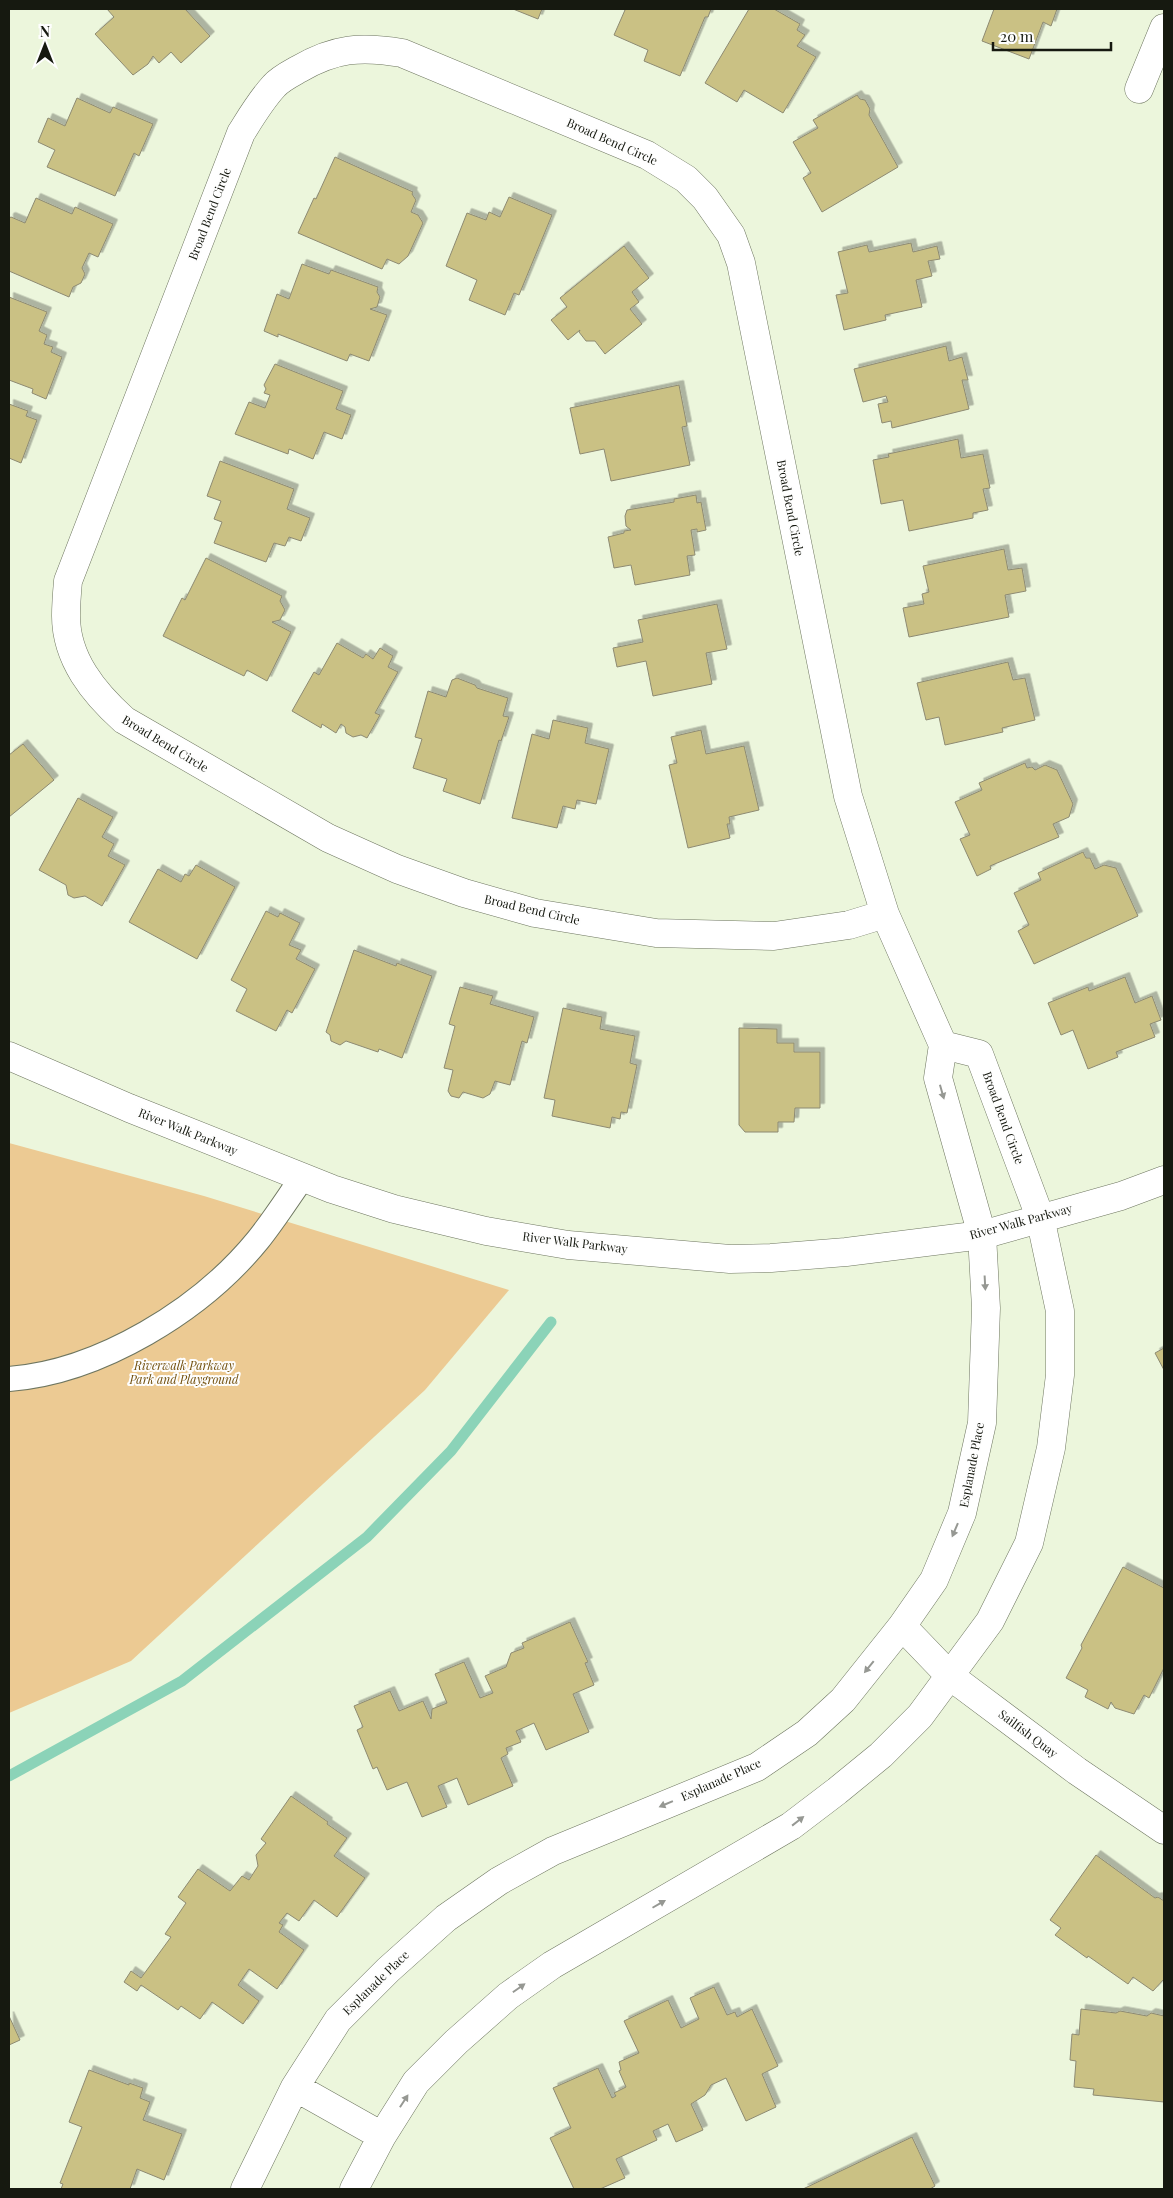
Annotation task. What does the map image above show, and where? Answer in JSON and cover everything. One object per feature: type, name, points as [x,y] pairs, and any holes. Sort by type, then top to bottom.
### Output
[{"type":"street","points":[[1139,89],[1164,28]]},
{"type":"street","name":"Broad Bend Circle","points":[[885,914],[826,930],[774,936],[656,934],[535,913],[464,893],[397,869],[328,838],[124,720],[108,706],[86,680],[67,634],[68,581],[241,133],[253,113],[275,85],[286,76],[332,52],[376,48],[402,53],[647,155],[686,179],[705,198],[731,235],[741,263],[848,796],[885,914],[943,1044],[979,1054],[1040,1217]]},
{"type":"street","points":[[943,1044],[938,1078],[982,1235]]},
{"type":"street","name":"River Walk Parkway","points":[[9,1056],[129,1108],[332,1189],[394,1209],[486,1231],[568,1244],[721,1258],[771,1258],[846,1252],[982,1235],[1040,1217],[1121,1196],[1164,1180]]},
{"type":"street","points":[[354,2189],[382,2136],[416,2082],[456,2042],[508,1996],[552,1965],[791,1826],[881,1755],[920,1716],[990,1621],[1029,1543],[1051,1448],[1060,1375],[1060,1311],[1040,1217]]},
{"type":"street","name":"Esplanade Place","points":[[245,2189],[295,2087],[338,2020],[388,1970],[446,1918],[499,1881],[553,1851],[756,1767],[807,1733],[843,1700],[902,1626],[934,1580],[962,1513],[982,1423],[986,1308],[982,1235]]},
{"type":"street","name":"Sailfish Quay","points":[[902,1626],[950,1676],[1077,1770],[1164,1830]]},
{"type":"street","points":[[295,2087],[382,2136]]},
{"type":"lane","points":[[9,1379],[23,1378],[86,1362],[158,1325],[209,1290],[221,1278],[258,1240],[302,1178]]},
{"type":"green space","name":"Riverwalk Parkway Park and Playground","points":[[9,1143],[204,1196],[509,1290],[425,1390],[131,1661],[9,1713]]},
{"type":"building","points":[[107,9],[185,9],[210,36],[181,63],[171,52],[159,63],[153,56],[148,64],[133,75],[95,34],[114,17]]},
{"type":"building","points":[[513,9],[542,9],[538,19]]},
{"type":"building","points":[[623,9],[711,9],[708,17],[705,17],[680,76],[644,61],[648,50],[614,35],[625,10]]},
{"type":"building","points":[[749,9],[774,9],[800,24],[797,30],[805,35],[797,46],[816,57],[783,113],[744,90],[737,102],[705,83]]},
{"type":"building","points":[[994,9],[1057,9],[1051,26],[1043,22],[1029,59],[982,41]]},
{"type":"building","points":[[857,95],[860,99],[865,100],[870,109],[869,115],[898,167],[822,212],[803,178],[811,173],[793,142],[818,128],[813,120]]},
{"type":"building","points":[[77,98],[110,113],[113,107],[153,124],[139,156],[134,153],[115,196],[47,167],[55,150],[38,142],[48,118],[65,126]]},
{"type":"building","points":[[335,157],[413,192],[412,194],[416,200],[411,212],[418,215],[423,223],[408,256],[399,264],[387,259],[382,269],[298,233]]},
{"type":"building","points":[[509,197],[552,215],[519,295],[514,293],[505,315],[469,300],[477,280],[446,266],[467,213],[486,220],[489,212],[500,217]]},
{"type":"building","points":[[36,198],[72,214],[75,207],[113,224],[98,257],[89,253],[82,268],[85,274],[81,283],[73,287],[69,297],[9,271],[9,218],[11,217],[25,223]]},
{"type":"building","points":[[911,243],[913,252],[937,246],[940,259],[928,261],[932,276],[916,280],[922,307],[885,315],[886,320],[844,330],[836,295],[848,293],[838,252],[867,245],[869,252]]},
{"type":"building","points":[[624,246],[649,278],[632,292],[639,302],[630,309],[642,324],[605,354],[595,341],[586,341],[579,332],[580,330],[568,340],[551,320],[567,307],[560,298]]},
{"type":"building","points":[[302,264],[329,274],[331,270],[378,287],[377,292],[380,297],[377,307],[370,309],[387,315],[369,361],[350,354],[347,361],[278,334],[278,337],[264,331],[277,294],[289,299]]},
{"type":"building","points":[[9,297],[47,312],[39,331],[47,335],[44,344],[53,347],[51,352],[62,357],[46,399],[32,393],[33,389],[9,380]]},
{"type":"building","points":[[946,346],[949,361],[962,357],[968,380],[962,380],[969,409],[892,428],[891,421],[882,423],[878,404],[888,402],[886,396],[863,402],[854,369]]},
{"type":"building","points":[[275,364],[343,391],[336,409],[351,415],[342,439],[324,432],[313,459],[289,449],[288,454],[235,434],[249,402],[265,408],[270,395],[264,393],[266,389],[264,385]]},
{"type":"building","points":[[679,385],[687,426],[682,427],[690,465],[611,481],[604,449],[580,454],[570,408]]},
{"type":"building","points":[[9,404],[28,411],[26,416],[37,420],[21,463],[9,458]]},
{"type":"building","points":[[958,439],[961,458],[983,454],[990,488],[983,489],[988,510],[973,513],[973,518],[909,531],[903,500],[881,504],[873,460],[889,457],[888,454]]},
{"type":"building","points":[[220,461],[294,489],[287,509],[310,518],[301,541],[289,537],[285,546],[274,543],[266,562],[214,543],[222,522],[214,519],[221,501],[207,496]]},
{"type":"building","points":[[696,495],[697,503],[701,502],[706,530],[697,532],[697,529],[691,530],[695,555],[687,556],[690,575],[635,585],[631,565],[614,568],[608,537],[631,530],[626,526],[625,516],[627,510],[674,502],[674,499]]},
{"type":"building","points":[[1004,549],[1008,570],[1022,568],[1026,591],[1005,595],[1009,617],[909,637],[903,608],[924,604],[922,594],[929,592],[923,566]]},
{"type":"building","points":[[206,558],[282,596],[280,601],[285,610],[280,620],[272,622],[291,632],[267,681],[247,670],[244,676],[163,636],[182,598],[185,600]]},
{"type":"building","points":[[717,604],[727,649],[706,653],[712,684],[653,696],[646,661],[617,667],[613,648],[643,642],[638,620]]},
{"type":"building","points":[[337,643],[363,658],[366,654],[373,659],[380,648],[393,656],[388,667],[398,672],[375,713],[380,715],[367,738],[361,735],[353,737],[346,733],[345,727],[341,724],[336,733],[322,724],[321,728],[292,711],[314,672],[319,675]]},
{"type":"building","points":[[1008,662],[1013,680],[1025,678],[1035,720],[1002,728],[1003,732],[945,745],[939,717],[926,720],[917,683]]},
{"type":"building","points":[[457,678],[475,685],[477,688],[508,698],[503,716],[509,717],[501,741],[499,740],[480,804],[443,791],[447,779],[413,768],[422,739],[415,737],[428,691],[446,697],[452,680]]},
{"type":"building","points":[[553,720],[588,728],[585,743],[609,749],[596,804],[577,800],[575,809],[563,806],[557,828],[512,818],[532,734],[549,739]]},
{"type":"building","points":[[701,730],[706,754],[744,746],[759,810],[729,817],[730,824],[727,824],[730,838],[688,848],[669,765],[677,763],[671,737]]},
{"type":"building","points":[[23,744],[54,780],[9,817],[9,755]]},
{"type":"building","points":[[1025,763],[1027,768],[1032,767],[1035,770],[1045,765],[1057,770],[1073,804],[1069,817],[1053,824],[1059,837],[990,866],[991,869],[977,876],[960,839],[970,835],[955,802],[982,790],[979,783]]},
{"type":"building","points":[[78,798],[113,817],[102,837],[114,844],[108,856],[125,865],[102,906],[85,896],[74,898],[68,895],[66,885],[39,870]]},
{"type":"building","points":[[1083,852],[1086,858],[1090,858],[1095,869],[1104,865],[1116,868],[1138,916],[1034,964],[1018,931],[1029,925],[1014,893],[1041,880],[1038,873]]},
{"type":"building","points":[[196,865],[235,887],[197,959],[129,922],[158,869],[181,882],[185,874],[189,876]]},
{"type":"building","points":[[266,911],[278,917],[280,913],[300,923],[289,945],[301,950],[296,959],[315,969],[292,1013],[287,1010],[276,1031],[236,1011],[247,989],[231,980]]},
{"type":"building","points":[[354,950],[396,966],[397,963],[432,976],[402,1058],[379,1049],[378,1052],[346,1041],[340,1045],[331,1041],[330,1035],[326,1032]]},
{"type":"building","points":[[1125,977],[1135,1003],[1152,996],[1161,1020],[1150,1024],[1155,1037],[1116,1052],[1118,1057],[1088,1069],[1073,1030],[1061,1035],[1048,1003],[1088,987],[1089,991]]},
{"type":"building","points":[[460,987],[493,996],[490,1004],[534,1017],[527,1043],[522,1041],[510,1085],[495,1081],[490,1094],[483,1098],[463,1092],[459,1098],[451,1096],[448,1091],[453,1070],[444,1068],[455,1026],[449,1024]]},
{"type":"building","points":[[563,1008],[602,1017],[600,1029],[635,1036],[630,1063],[637,1065],[627,1113],[621,1112],[620,1119],[612,1117],[610,1128],[552,1116],[555,1100],[544,1098]]},
{"type":"building","points":[[739,1028],[777,1029],[777,1043],[794,1043],[794,1052],[820,1052],[820,1108],[795,1108],[794,1122],[778,1122],[778,1132],[745,1132],[739,1125]]},
{"type":"building","points":[[1164,1348],[1164,1370],[1155,1353]]},
{"type":"building","points":[[1123,1567],[1164,1588],[1164,1668],[1149,1698],[1144,1695],[1134,1714],[1115,1708],[1111,1702],[1108,1709],[1085,1697],[1088,1690],[1066,1678],[1082,1648],[1081,1645]]},
{"type":"building","points":[[570,1622],[588,1662],[585,1663],[594,1685],[573,1694],[589,1732],[546,1750],[534,1723],[516,1731],[521,1742],[506,1748],[508,1754],[501,1758],[513,1786],[468,1805],[457,1778],[438,1786],[447,1807],[422,1817],[407,1782],[387,1790],[377,1767],[373,1769],[357,1730],[363,1727],[354,1706],[390,1691],[399,1711],[423,1701],[431,1719],[432,1709],[447,1703],[435,1674],[464,1662],[480,1698],[493,1693],[485,1676],[506,1667],[511,1653],[524,1648],[522,1643]]},
{"type":"building","points":[[291,1796],[347,1838],[334,1856],[365,1878],[337,1917],[314,1900],[299,1921],[287,1913],[279,1923],[283,1925],[279,1932],[304,1950],[277,1989],[249,1969],[238,1985],[259,2001],[243,2024],[212,2002],[200,2019],[181,2006],[178,2010],[141,1985],[137,1991],[124,1982],[131,1971],[141,1978],[171,1937],[165,1934],[186,1903],[178,1897],[198,1869],[230,1891],[242,1876],[249,1880],[258,1866],[256,1855],[266,1843],[261,1839]]},
{"type":"building","points":[[1096,1855],[1155,1898],[1158,1897],[1164,1901],[1164,1979],[1153,1991],[1133,1977],[1128,1984],[1055,1935],[1061,1928],[1050,1920]]},
{"type":"building","points":[[714,1987],[727,2015],[735,2012],[737,2017],[752,2009],[778,2066],[762,2074],[776,2107],[746,2121],[726,2078],[711,2085],[705,2095],[691,2104],[703,2130],[676,2142],[668,2124],[653,2131],[657,2140],[616,2159],[625,2178],[600,2189],[574,2189],[550,2138],[571,2128],[553,2088],[598,2068],[612,2098],[616,2096],[614,2093],[626,2087],[619,2071],[621,2070],[619,2062],[639,2053],[624,2021],[668,2000],[681,2028],[699,2019],[690,1998]]},
{"type":"building","points":[[1081,2009],[1116,2013],[1120,2011],[1147,2016],[1151,2013],[1164,2016],[1164,2102],[1093,2095],[1094,2089],[1074,2087],[1076,2061],[1070,2060],[1072,2034],[1079,2035]]},
{"type":"building","points":[[9,2016],[20,2040],[9,2045]]},
{"type":"building","points":[[89,2070],[129,2085],[129,2083],[143,2088],[140,2098],[150,2102],[143,2120],[182,2134],[164,2180],[137,2169],[130,2189],[61,2189],[63,2184],[60,2183],[82,2127],[69,2122]]},
{"type":"building","points":[[912,2137],[935,2186],[930,2189],[803,2189]]},
{"type":"waterway","points":[[9,1776],[182,1681],[367,1537],[451,1451],[551,1322]]}]
